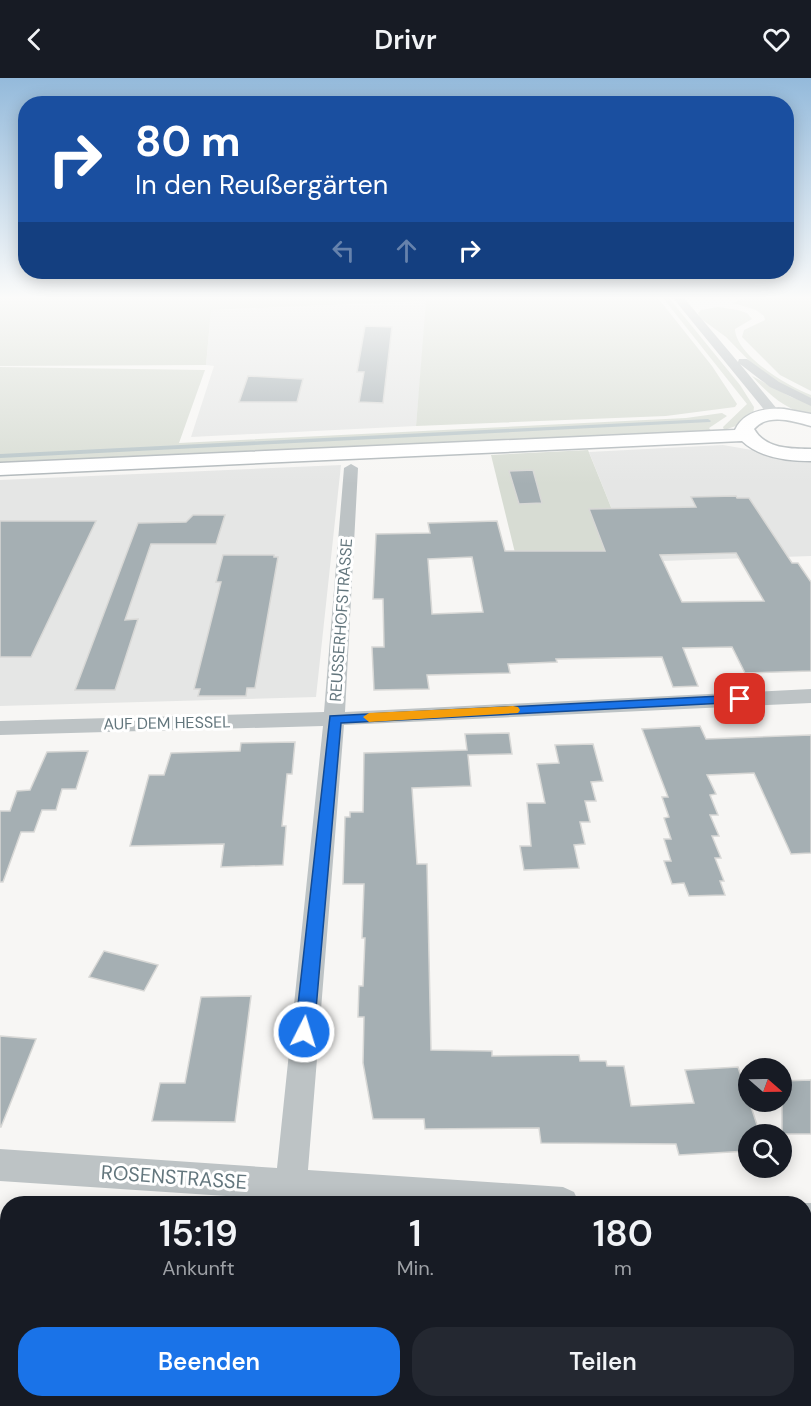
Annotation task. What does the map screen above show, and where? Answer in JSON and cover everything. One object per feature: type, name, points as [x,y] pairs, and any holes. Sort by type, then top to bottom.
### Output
[{"type":"main road","points":[[811,420],[776,415],[753,419],[746,424],[744,429],[746,435],[759,445],[778,452],[811,456]]},
{"type":"main road","points":[[0,469],[746,435]]},
{"type":"street","points":[[729,360],[776,415]]},
{"type":"street","points":[[740,360],[761,377],[811,402]]},
{"type":"street","name":"REUSSERHOFSTRASSE","points":[[290,1194],[334,719],[351,468]]},
{"type":"street","name":"AUF DEM HESSEL","points":[[0,728],[334,719],[811,696]]},
{"type":"street","name":"ROSENSTRASSE","points":[[0,1165],[290,1194],[351,1196]]},
{"type":"shaded area","points":[[0,360],[206,360],[206,365],[0,366]]},
{"type":"shaded area","points":[[206,360],[422,360],[416,426],[191,437],[214,366],[206,365]]},
{"type":"shaded area","points":[[421,360],[707,360],[737,404],[735,407],[666,416],[416,426]]},
{"type":"shaded area","points":[[712,360],[720,360],[754,407],[753,415],[736,426],[724,430],[723,427],[747,404]]},
{"type":"shaded area","points":[[748,360],[754,360],[777,377],[811,395],[811,400],[765,377]]},
{"type":"shaded area","points":[[765,360],[811,360],[811,391],[780,375]]},
{"type":"shaded area","points":[[0,367],[205,370],[179,443],[686,418],[722,413],[727,416],[709,428],[712,432],[0,465]]},
{"type":"shaded area","points":[[752,376],[791,397],[811,404],[811,416],[778,401]]},
{"type":"shaded area","points":[[723,445],[752,450],[783,460],[811,460],[811,556],[633,562],[589,452]]},
{"type":"shaded area","points":[[588,450],[633,562],[518,565],[491,455]]},
{"type":"shaded area","points":[[341,465],[316,697],[0,706],[0,480]]},
{"type":"building","points":[[359,360],[388,360],[383,403],[359,402],[364,372],[357,372]]},
{"type":"building","points":[[248,376],[303,379],[297,402],[239,402]]},
{"type":"building","points":[[533,470],[542,503],[519,504],[509,471]]},
{"type":"building","points":[[691,497],[749,498],[792,563],[798,563],[811,582],[811,671],[745,673],[732,647],[683,648],[698,686],[673,687],[662,657],[556,659],[557,662],[508,664],[510,673],[427,675],[429,689],[374,690],[372,647],[384,647],[383,599],[373,599],[376,534],[430,533],[428,523],[497,521],[505,551],[605,551],[589,509],[696,507]],"holes":[[[736,553],[764,601],[682,602],[660,555]],[[472,557],[483,612],[432,614],[428,559]]]},
{"type":"building","points":[[193,515],[225,515],[216,544],[151,544],[125,620],[138,619],[115,690],[75,690],[138,523],[186,522]]},
{"type":"building","points":[[0,521],[96,521],[31,657],[0,657]]},
{"type":"building","points":[[223,555],[274,555],[278,557],[255,688],[247,688],[246,696],[198,696],[200,689],[194,689],[221,582],[216,582]]},
{"type":"building","points":[[700,726],[706,739],[811,735],[811,853],[791,854],[754,773],[707,775],[716,794],[710,795],[718,815],[710,815],[719,836],[712,836],[721,858],[715,858],[724,881],[720,881],[725,895],[689,896],[684,883],[672,884],[664,861],[671,861],[664,839],[671,839],[664,818],[669,817],[662,797],[668,797],[642,729]]},
{"type":"building","points":[[509,733],[512,754],[468,755],[471,786],[412,788],[417,864],[427,864],[431,1050],[492,1051],[492,1056],[579,1055],[580,1061],[606,1061],[607,1066],[624,1066],[631,1106],[694,1103],[685,1070],[738,1067],[738,1112],[753,1112],[757,1124],[738,1124],[738,1152],[679,1155],[676,1144],[541,1143],[539,1128],[425,1129],[424,1119],[373,1119],[363,1063],[364,1017],[358,1017],[359,986],[363,986],[364,884],[343,884],[345,817],[350,817],[350,812],[363,812],[364,753],[467,750],[465,734]]},
{"type":"building","points":[[295,742],[292,774],[287,774],[282,826],[286,826],[283,865],[221,867],[224,844],[130,846],[149,775],[164,775],[171,753],[240,751],[241,743]]},
{"type":"building","points":[[593,744],[603,781],[591,782],[596,801],[585,801],[590,822],[580,822],[585,844],[574,845],[579,868],[524,870],[520,846],[531,846],[527,803],[545,803],[537,764],[559,763],[555,745]]},
{"type":"building","points":[[88,751],[76,789],[62,789],[56,810],[42,810],[34,832],[21,832],[3,882],[0,882],[0,811],[10,811],[17,791],[30,790],[47,752]]},
{"type":"building","points":[[104,951],[158,965],[144,991],[89,977]]},
{"type":"building","points":[[251,996],[235,1122],[152,1121],[160,1083],[185,1083],[201,997]]},
{"type":"building","points":[[0,1036],[36,1039],[1,1127],[0,1127]]},
{"type":"building","points":[[811,1080],[811,1134],[792,1134],[792,1124],[782,1124],[782,1112],[792,1112],[792,1081]]},
{"type":"waterway","points":[[0,456],[708,421]]},
{"type":"slow traffic","points":[[369,717],[513,710]]},
{"type":"route","points":[[304,1032],[334,719],[740,699]]}]
